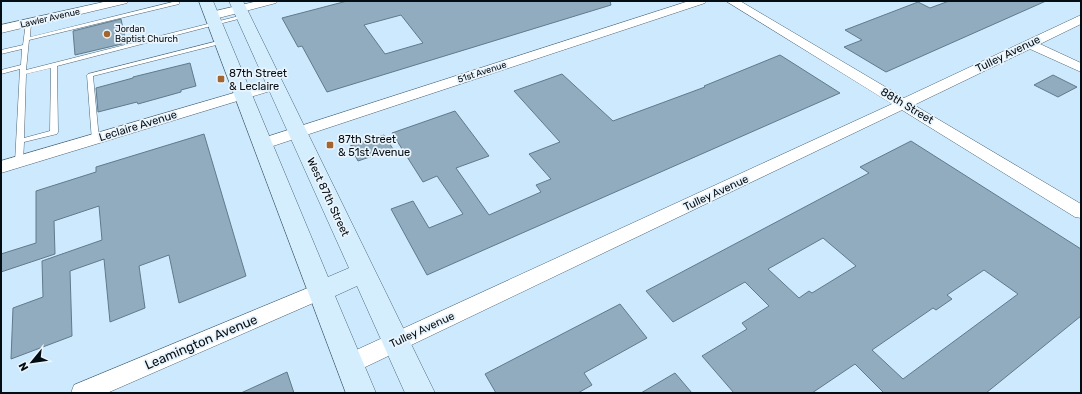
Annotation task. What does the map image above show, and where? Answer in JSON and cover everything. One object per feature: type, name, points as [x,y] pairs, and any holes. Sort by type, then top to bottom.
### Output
[{"type":"main road","name":"West 87th Street","points":[[240,9],[420,393]]},
{"type":"main road","points":[[211,14],[361,393]]},
{"type":"main road","points":[[320,291],[363,273]]},
{"type":"street","name":"Lawler Avenue","points":[[1,29],[123,1]]},
{"type":"street","points":[[211,14],[272,1]]},
{"type":"street","name":"51st Avenue","points":[[262,144],[701,1]]},
{"type":"street","name":"88th Street","points":[[732,1],[1081,212]]},
{"type":"street","name":"Tulley Avenue","points":[[349,364],[904,104],[1081,19]]},
{"type":"street","points":[[1030,44],[1081,68]]},
{"type":"street","name":"Leclaire Avenue","points":[[1,167],[275,85]]},
{"type":"street","name":"Leamington Avenue","points":[[82,393],[320,291]]},
{"type":"lane","points":[[26,39],[177,3]]},
{"type":"lane","points":[[1,72],[54,65],[211,14]]},
{"type":"lane","points":[[19,162],[23,69],[28,23]]},
{"type":"lane","points":[[95,139],[90,75],[222,42]]},
{"type":"lane","points":[[1,52],[26,46]]},
{"type":"lane","points":[[20,142],[54,132],[54,65]]},
{"type":"building","points":[[347,1],[610,1],[611,5],[327,92],[302,46],[298,47],[282,18]],"holes":[[[401,15],[423,43],[385,54],[364,25]]]},
{"type":"building","points":[[949,1],[1046,1],[886,72],[844,47],[862,40],[845,30],[918,2],[930,8]]},
{"type":"building","name":"Jordan Baptist Church","points":[[121,19],[126,43],[75,55],[73,31]]},
{"type":"building","points":[[780,55],[840,93],[427,275],[391,209],[413,201],[429,228],[463,214],[437,176],[423,182],[392,133],[455,111],[489,156],[456,168],[489,215],[541,192],[536,185],[551,179],[529,154],[560,142],[514,91],[562,74],[613,121],[705,87],[704,86]]},
{"type":"building","points":[[190,63],[196,86],[181,90],[181,92],[138,104],[137,102],[98,112],[96,88]]},
{"type":"building","points":[[1053,75],[1077,87],[1058,97],[1034,85]]},
{"type":"building","points":[[204,134],[246,276],[179,303],[169,255],[139,266],[145,308],[110,322],[104,259],[70,271],[72,336],[11,359],[13,308],[43,297],[42,261],[102,240],[99,206],[54,221],[55,254],[1,272],[1,254],[36,243],[36,191],[96,172],[96,167]]},
{"type":"building","points":[[384,135],[393,149],[358,161],[350,146]]},
{"type":"building","points":[[911,141],[1081,249],[1081,316],[986,393],[884,393],[855,364],[812,393],[734,393],[702,356],[747,329],[742,323],[769,306],[745,282],[673,322],[646,291],[869,173],[860,167]],"holes":[[[823,238],[856,266],[812,293],[809,291],[799,298],[768,269]],[[984,270],[1018,294],[903,379],[872,350],[933,308],[936,310],[952,299],[947,295]]]},
{"type":"building","points":[[620,304],[647,338],[584,373],[592,385],[578,393],[496,393],[485,374]]},
{"type":"building","points":[[287,372],[294,393],[241,393]]},
{"type":"building","points":[[675,373],[692,393],[641,393]]},
{"type":"place","name":"Jordan Baptist Church","points":[[107,34]]},
{"type":"place","name":"87th Street & Leclaire","points":[[221,79]]},
{"type":"place","name":"87th Street & 51st Avenue","points":[[330,145]]}]
